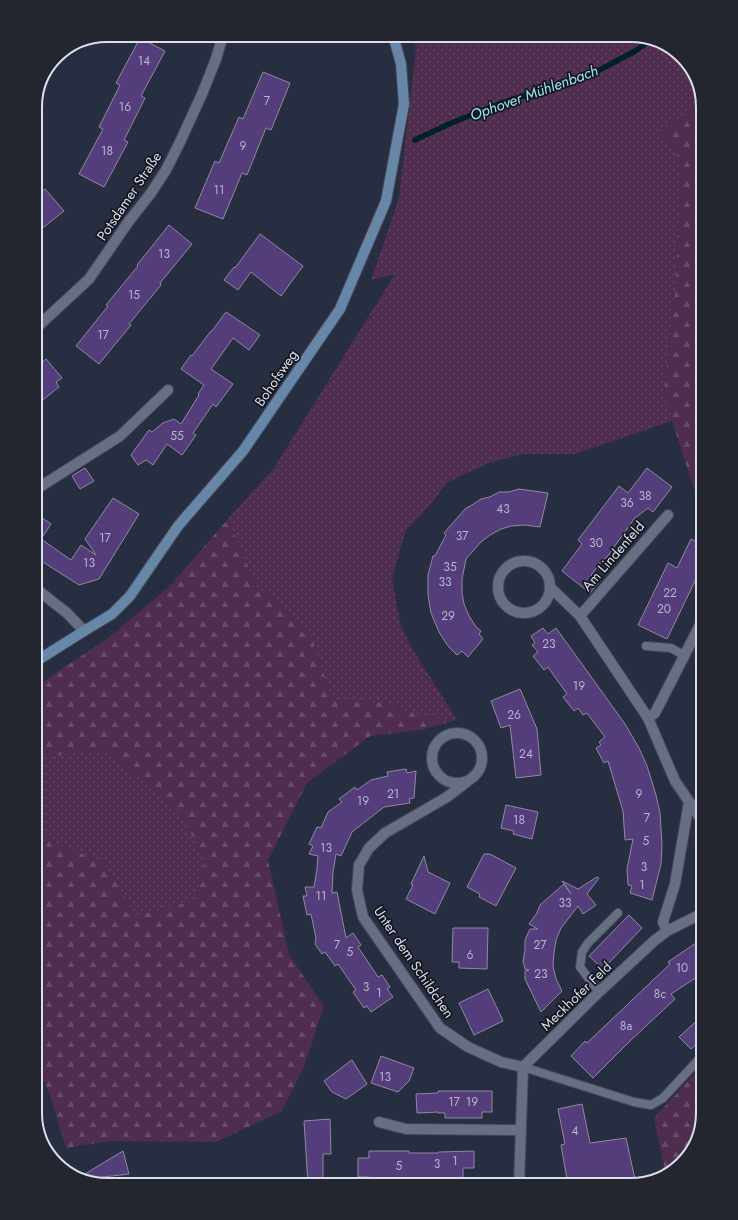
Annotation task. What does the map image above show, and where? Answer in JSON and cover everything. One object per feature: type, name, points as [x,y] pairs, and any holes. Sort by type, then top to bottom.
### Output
[{"type":"street","name":"Potsdamer Straße","points":[[42,323],[89,279],[166,170],[202,94],[221,42]]},
{"type":"street","name":"Bohofsweg","points":[[42,658],[112,614],[130,596],[178,526],[243,451],[340,309],[386,201],[404,104],[401,64],[394,42]]},
{"type":"street","points":[[42,486],[120,436],[168,390]]},
{"type":"street","name":"Am Lindenfeld","points":[[580,616],[668,515]]},
{"type":"street","points":[[550,587],[549,595],[545,603],[538,609],[522,613],[513,611],[506,606],[498,591],[498,582],[506,567],[522,561],[530,561],[545,571],[549,578],[550,587],[580,616],[648,718],[675,781],[696,812]]},
{"type":"street","points":[[42,593],[67,613],[84,631]]},
{"type":"street","points":[[648,718],[655,713],[696,633]]},
{"type":"street","name":"Unter dem Schildchen","points":[[468,781],[460,784],[451,783],[443,780],[437,774],[433,766],[433,749],[444,736],[464,734],[474,740],[482,754],[482,762],[479,770],[474,776],[468,781],[447,797],[385,833],[369,848],[358,865],[357,890],[363,917],[440,1028],[468,1047],[501,1062],[523,1066]]},
{"type":"street","points":[[667,931],[664,922],[675,884],[689,802]]},
{"type":"street","name":"Meckhofer Feld","points":[[523,1066],[654,940],[667,931],[696,916]]},
{"type":"street","points":[[519,1178],[523,1066]]},
{"type":"street","points":[[379,1122],[406,1129],[520,1130]]},
{"type":"lane","points":[[646,646],[671,648],[684,656]]},
{"type":"lane","points":[[599,992],[580,967],[582,952],[588,943],[618,913]]},
{"type":"lane","points":[[523,1066],[634,1102],[652,1105],[663,1098],[696,1063]]},
{"type":"green space","points":[[414,42],[643,43],[660,49],[680,64],[689,78],[694,90],[696,107],[660,132],[677,153],[681,181],[675,292],[664,392],[672,421],[574,454],[522,454],[489,463],[448,482],[428,507],[406,530],[392,578],[400,623],[410,645],[457,720],[422,716],[384,703],[332,699],[310,632],[256,585],[228,519],[274,468],[395,274],[371,280],[399,198],[416,50]]},
{"type":"green space","points":[[696,107],[696,491],[672,421],[664,392],[675,292],[681,181],[677,153],[659,132]]},
{"type":"green space","points":[[228,519],[256,585],[310,632],[332,699],[384,703],[422,716],[457,720],[421,730],[370,736],[307,783],[268,860],[289,955],[324,1006],[304,1066],[282,1111],[216,1142],[108,1141],[66,1148],[42,1075],[42,831],[47,840],[104,862],[136,916],[196,900],[205,861],[179,810],[103,750],[42,757],[42,682],[108,638],[170,586]]},
{"type":"green space","points":[[103,750],[179,810],[205,861],[196,900],[136,916],[104,862],[47,840],[42,831],[42,757]]},
{"type":"green space","points":[[696,1073],[696,1113],[694,1130],[680,1156],[665,1168],[654,1118]]},
{"type":"building","points":[[138,42],[148,42],[165,51],[141,96],[145,98],[124,140],[128,142],[104,187],[79,174],[103,129],[99,127],[120,85],[116,83]]},
{"type":"building","points":[[263,72],[290,83],[271,130],[266,128],[247,175],[242,173],[223,219],[195,208],[215,161],[219,163],[239,117],[243,119]]},
{"type":"building","points":[[45,189],[64,211],[42,228],[42,192]]},
{"type":"building","points":[[169,225],[192,244],[129,324],[131,325],[99,364],[76,346]]},
{"type":"building","points":[[260,234],[303,266],[281,296],[251,272],[238,290],[224,280],[234,267],[235,268]]},
{"type":"building","points":[[226,312],[260,335],[249,350],[233,338],[211,369],[233,384],[216,407],[213,404],[193,433],[196,435],[182,455],[167,444],[153,465],[146,460],[138,465],[131,455],[149,430],[152,432],[163,423],[174,419],[181,424],[199,395],[198,394],[204,385],[181,369]]},
{"type":"building","points":[[46,359],[62,378],[56,382],[59,387],[42,400],[42,362]]},
{"type":"building","points":[[85,468],[94,481],[80,489],[72,476]]},
{"type":"building","points":[[647,468],[672,487],[653,512],[648,508],[634,519],[607,557],[591,575],[599,582],[590,593],[562,571],[582,544],[578,540],[619,486],[628,493]]},
{"type":"building","points":[[519,489],[548,493],[540,527],[525,525],[511,526],[501,529],[481,542],[466,559],[462,579],[464,604],[469,616],[476,627],[481,631],[479,634],[483,639],[468,657],[462,651],[457,655],[448,646],[439,632],[431,613],[428,595],[428,575],[433,556],[435,556],[446,535],[444,533],[465,509],[481,499],[490,497],[499,492],[509,492]]},
{"type":"building","points":[[113,498],[139,514],[99,579],[79,585],[42,561],[42,540],[71,560],[81,545],[96,555],[85,539]]},
{"type":"building","points":[[42,518],[51,524],[42,538]]},
{"type":"building","points":[[691,539],[696,542],[696,579],[667,639],[638,625],[668,563],[677,568]]},
{"type":"building","points":[[543,628],[548,634],[556,628],[625,724],[639,748],[647,766],[660,813],[662,845],[661,864],[652,900],[630,893],[632,886],[628,885],[627,869],[633,839],[625,840],[623,811],[608,761],[604,763],[596,748],[601,745],[599,742],[605,737],[587,713],[583,715],[578,708],[574,711],[563,697],[567,694],[548,667],[544,670],[533,656],[538,652],[532,645],[535,643],[531,636]]},
{"type":"building","points":[[520,689],[537,729],[541,775],[516,778],[510,725],[501,728],[491,701]]},
{"type":"building","points":[[406,769],[407,773],[416,771],[414,798],[409,799],[410,803],[384,807],[352,832],[341,856],[336,854],[333,872],[332,893],[337,892],[346,938],[353,933],[361,945],[358,947],[378,977],[382,975],[390,987],[387,989],[393,997],[371,1012],[367,1006],[364,1008],[353,992],[356,990],[338,964],[335,966],[325,952],[322,954],[315,944],[316,938],[311,914],[307,915],[303,896],[307,896],[305,887],[314,887],[317,869],[318,856],[309,854],[313,846],[309,844],[317,827],[321,828],[328,812],[342,802],[339,799],[355,787],[357,790],[371,780],[388,776],[387,772]]},
{"type":"building","points":[[506,805],[538,812],[532,839],[513,834],[514,831],[501,828]]},
{"type":"building","points":[[484,854],[490,854],[516,868],[496,906],[479,897],[480,894],[467,887]]},
{"type":"building","points":[[424,856],[428,872],[450,883],[435,914],[406,899]]},
{"type":"building","points":[[597,877],[599,878],[587,894],[596,905],[583,914],[578,906],[561,928],[556,940],[553,966],[556,979],[562,991],[541,1012],[525,979],[525,971],[529,970],[525,969],[523,961],[525,940],[530,929],[538,929],[529,924],[537,913],[540,905],[564,884],[571,894],[562,881],[578,889]]},
{"type":"building","points":[[629,915],[642,928],[603,969],[589,956]]},
{"type":"building","points":[[453,928],[488,928],[487,969],[459,968],[459,962],[452,962]]},
{"type":"building","points":[[696,943],[696,978],[671,994],[675,999],[593,1078],[571,1056],[585,1041],[587,1043],[670,964],[668,962]]},
{"type":"building","points":[[488,989],[503,1021],[474,1035],[459,1003]]},
{"type":"building","points":[[696,1021],[696,1044],[691,1049],[679,1037]]},
{"type":"building","points":[[381,1056],[414,1068],[409,1081],[398,1092],[371,1083]]},
{"type":"building","points":[[352,1060],[367,1084],[346,1099],[332,1092],[324,1081]]},
{"type":"building","points":[[438,1091],[492,1091],[492,1112],[482,1112],[482,1118],[445,1118],[445,1113],[417,1113],[416,1094],[438,1093]]},
{"type":"building","points":[[582,1104],[590,1143],[626,1138],[635,1178],[567,1178],[561,1145],[565,1144],[558,1109]]},
{"type":"building","points":[[330,1119],[331,1154],[323,1154],[323,1178],[308,1178],[304,1121]]},
{"type":"building","points":[[123,1151],[129,1174],[99,1177],[85,1174]]},
{"type":"building","points":[[369,1151],[437,1153],[474,1151],[474,1168],[463,1168],[463,1178],[358,1177],[358,1158],[369,1158]]},
{"type":"waterway","name":"Ophover Mühlenbach","points":[[415,140],[449,124],[501,103],[594,73],[637,50],[645,44]]}]
